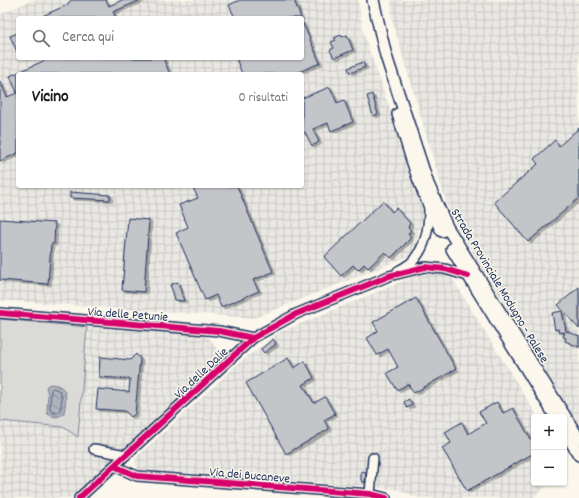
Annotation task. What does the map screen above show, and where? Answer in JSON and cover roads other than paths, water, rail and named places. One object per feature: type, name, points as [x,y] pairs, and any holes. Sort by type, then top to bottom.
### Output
[{"type":"main road","name":"Strada Provinciale Modugno - Palese","points":[[366,0],[380,58],[417,179],[429,208],[468,276],[554,414]]},
{"type":"main road","name":"Strada Provinciale Modugno - Palese","points":[[373,0],[386,56],[428,184],[447,227],[579,439]]},
{"type":"main road","points":[[567,435],[579,455]]},
{"type":"street","points":[[389,276],[410,264],[422,249],[427,233],[429,208]]},
{"type":"street","name":"Via delle Dalie","points":[[79,498],[254,338],[296,314],[389,276],[425,267],[445,269],[468,276]]},
{"type":"street","name":"Via delle Petunie","points":[[0,313],[219,331],[254,338]]},
{"type":"street","points":[[94,449],[126,455]]},
{"type":"street","points":[[370,494],[374,458]]},
{"type":"street","name":"Via dei Bucaneve","points":[[114,466],[137,476],[370,494],[386,498]]},
{"type":"water","points":[[51,384],[61,387],[64,390],[66,398],[64,413],[58,417],[53,417],[47,413],[48,394],[46,387]]}]
